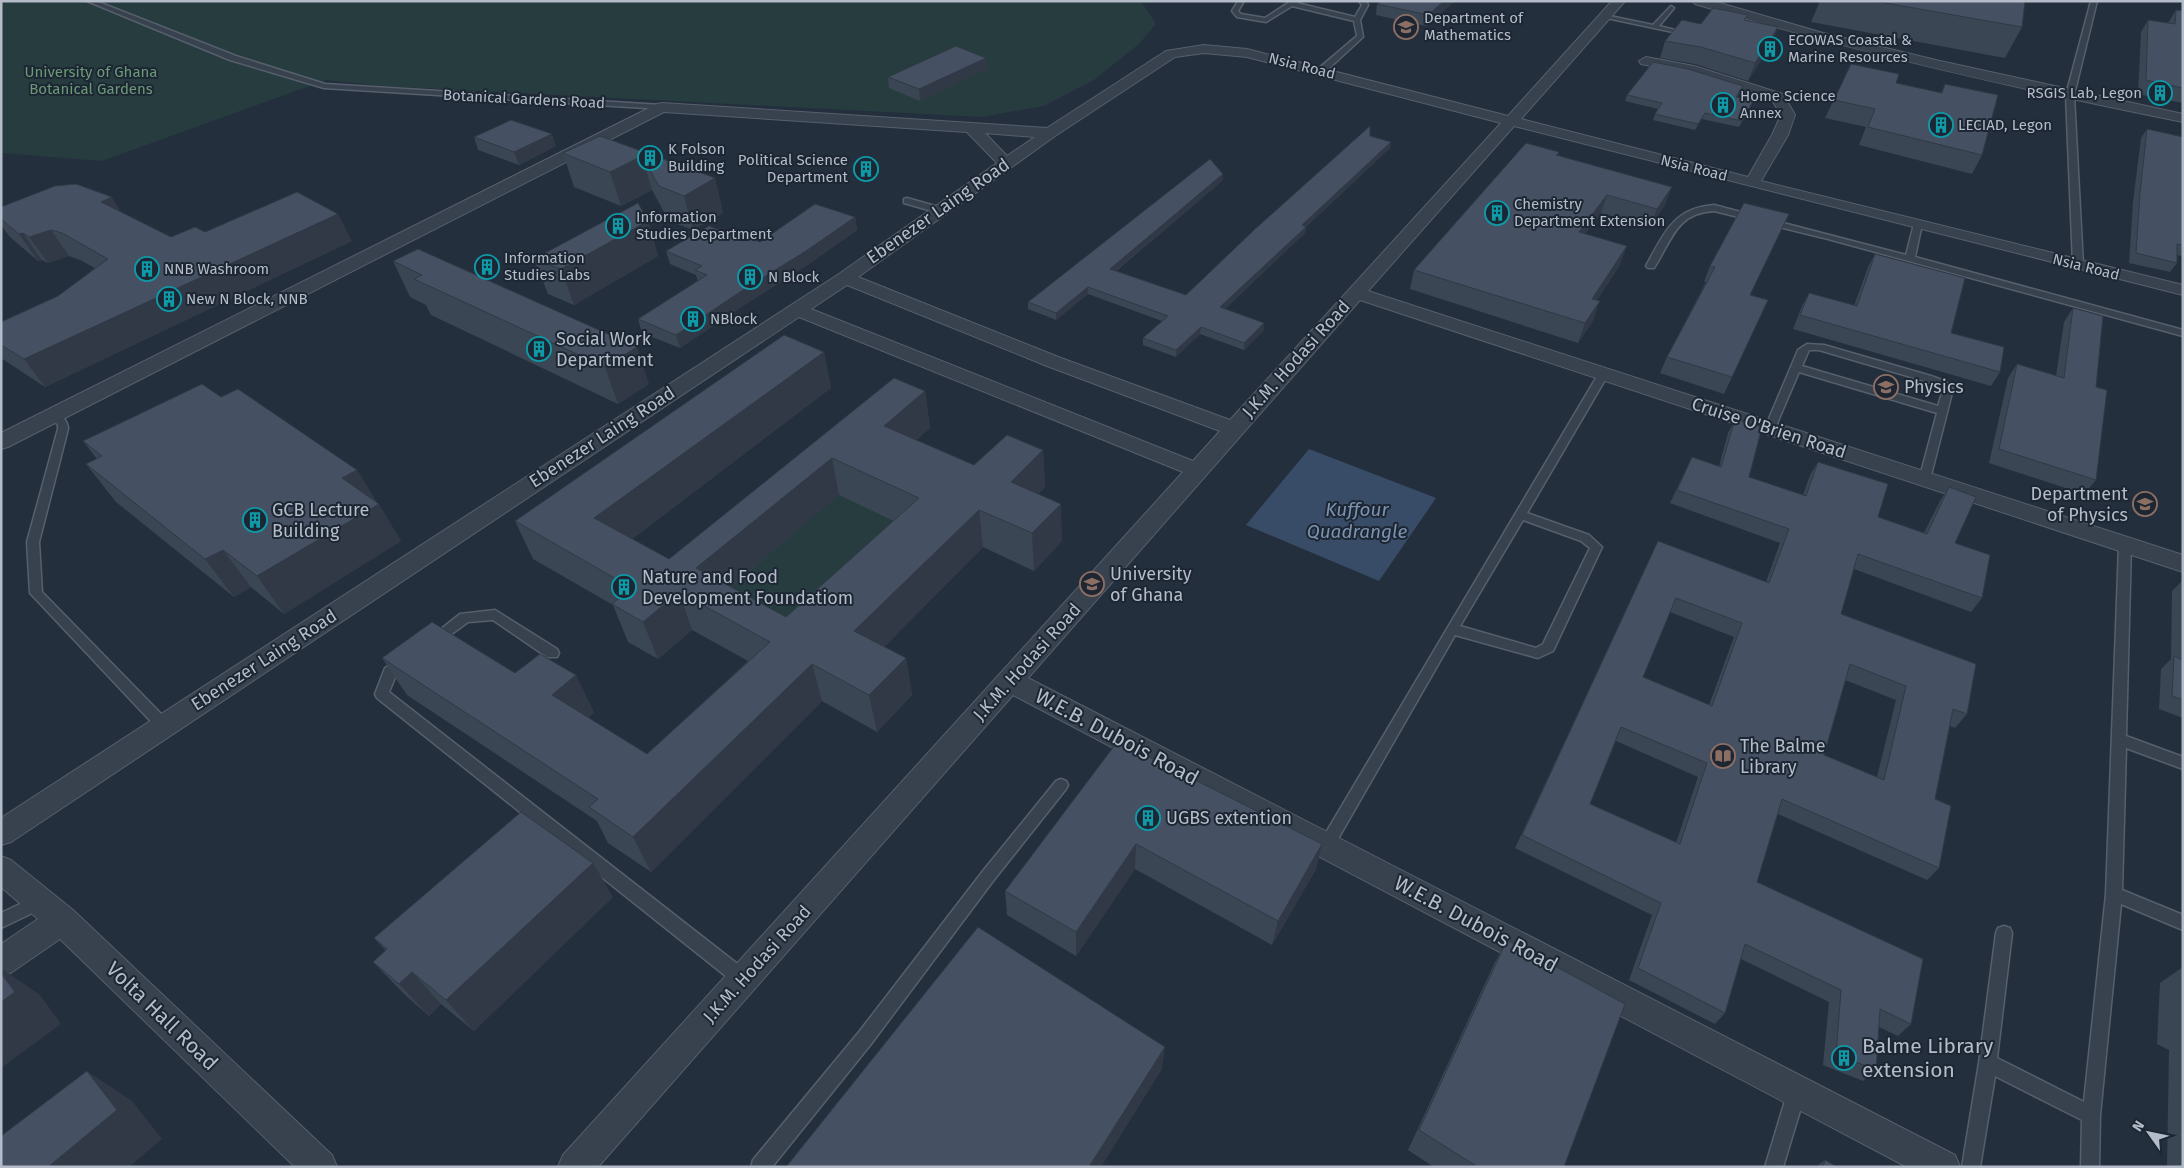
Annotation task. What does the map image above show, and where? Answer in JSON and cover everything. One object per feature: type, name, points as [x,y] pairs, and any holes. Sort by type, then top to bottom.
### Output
[{"type":"street","name":"J.K.M. Hodasi Road","points":[[575,1167],[1197,470],[1619,1]]},
{"type":"street","points":[[1699,1],[1823,38],[2070,95],[2183,118]]},
{"type":"street","name":"Nsia Road","points":[[1204,49],[1247,53],[1321,71],[2078,265],[2183,290]]},
{"type":"street","name":"Ebenezer Laing Road","points":[[1,833],[845,278],[1050,133],[1171,54],[1204,49]]},
{"type":"street","points":[[1646,61],[1689,70],[1778,97],[1788,115],[1780,135],[1752,182]]},
{"type":"street","name":"Botanical Gardens Road","points":[[662,107],[1050,133]]},
{"type":"street","points":[[1,442],[662,107]]},
{"type":"street","points":[[972,128],[1006,164]]},
{"type":"street","points":[[845,278],[1054,362],[1235,429]]},
{"type":"street","name":"Cruise O'Brien Road","points":[[1356,293],[2183,564]]},
{"type":"street","points":[[796,310],[1197,470]]},
{"type":"street","name":"W.E.B. Dubois Road","points":[[1010,681],[1943,1167]]},
{"type":"street","name":"Volta Hall Road","points":[[1,869],[51,911],[320,1167]]},
{"type":"street","points":[[1,962],[51,911]]},
{"type":"lane","name":"Botanical Gardens Road","points":[[90,1],[233,58],[324,86],[662,107]]},
{"type":"lane","points":[[1241,1],[1235,11],[1239,16],[1257,20],[1266,20],[1294,3],[1357,20]]},
{"type":"lane","points":[[1321,71],[1360,37],[1357,20],[1365,5],[1362,1]]},
{"type":"lane","points":[[2078,265],[2070,95],[2094,1]]},
{"type":"lane","points":[[1655,27],[1671,8]]},
{"type":"lane","points":[[1606,17],[1685,34]]},
{"type":"lane","points":[[907,201],[939,210]]},
{"type":"lane","points":[[1651,266],[1677,222],[1691,210],[1700,207],[1714,208],[1910,258],[2183,333]]},
{"type":"lane","points":[[1910,258],[1918,224]]},
{"type":"lane","points":[[1770,428],[1795,367],[1803,350],[1807,347],[1820,347],[1942,383],[1948,389],[1925,480]]},
{"type":"lane","points":[[1795,367],[1942,411]]},
{"type":"lane","points":[[1326,846],[1452,629],[1604,374]]},
{"type":"lane","points":[[54,416],[63,424],[64,429],[33,542],[36,592],[164,726]]},
{"type":"lane","points":[[1452,629],[1538,653],[1548,646],[1596,547],[1585,538],[1520,515]]},
{"type":"lane","points":[[2090,1167],[2091,1115],[2114,894],[2120,740],[2124,546]]},
{"type":"lane","points":[[552,653],[495,615],[465,617],[390,672],[382,694],[743,979]]},
{"type":"lane","points":[[2120,740],[2183,763]]},
{"type":"lane","points":[[760,1167],[866,1038],[988,876],[1061,785]]},
{"type":"lane","points":[[2114,894],[2183,922]]},
{"type":"lane","points":[[1,921],[51,911]]},
{"type":"lane","points":[[1971,1167],[1988,1063],[2004,933]]},
{"type":"lane","points":[[1988,1063],[2091,1115]]},
{"type":"lane","points":[[1774,1167],[1797,1091]]},
{"type":"green space","name":"University of Ghana Botanical Gardens","points":[[1,1],[1141,1],[1156,24],[1139,44],[1094,80],[1044,106],[982,117],[383,86],[326,80],[102,161],[1,153]]},
{"type":"green space","points":[[839,495],[924,536],[796,654],[709,605]]},
{"type":"water","name":"Kuffour Quadrangle","points":[[1309,449],[1436,498],[1379,581],[1246,525]]},
{"type":"building","points":[[1381,1],[1444,1],[1428,15],[1377,4]]},
{"type":"building","points":[[1874,1],[2025,1],[2022,27]]},
{"type":"building","points":[[1713,8],[1748,15],[1744,20],[1778,27],[1755,63],[1701,47],[1665,41],[1682,20],[1701,24]]},
{"type":"building","points":[[2176,10],[2183,11],[2183,88],[2146,80],[2148,20],[2175,24]]},
{"type":"building","points":[[956,46],[986,58],[919,89],[888,77]]},
{"type":"building","points":[[1653,62],[1688,69],[1743,86],[1736,97],[1753,101],[1742,121],[1705,113],[1698,124],[1655,114],[1662,103],[1627,95]]},
{"type":"building","points":[[1851,64],[1899,74],[1896,83],[1942,93],[1945,84],[1998,95],[1982,155],[1868,127],[1875,109],[1834,100]]},
{"type":"building","points":[[511,120],[552,134],[514,152],[474,137]]},
{"type":"building","points":[[1370,126],[1370,136],[1391,142],[1302,225],[1306,227],[1220,307],[1264,323],[1244,343],[1201,327],[1176,350],[1143,338],[1168,316],[1088,287],[1056,313],[1028,302],[1210,159],[1223,174],[1110,269],[1186,295],[1254,230]]},
{"type":"building","points":[[2147,129],[2183,137],[2183,245],[2177,244],[2177,263],[2136,253]]},
{"type":"building","points":[[600,136],[715,178],[684,196],[659,186],[642,156],[610,172],[563,153]]},
{"type":"building","points":[[1526,143],[1559,152],[1556,155],[1672,187],[1657,209],[1607,195],[1579,232],[1627,246],[1592,299],[1600,301],[1585,323],[1414,270]]},
{"type":"building","points":[[76,184],[112,197],[101,202],[171,237],[195,227],[205,232],[297,192],[338,214],[24,359],[1,345],[1,322],[58,296],[108,259],[62,233],[51,230],[29,237],[23,233],[19,234],[1,219],[1,207],[55,186]]},
{"type":"building","name":"Information Studies Department","points":[[638,203],[648,221],[561,269],[534,259]]},
{"type":"building","points":[[1744,203],[1789,214],[1750,295],[1768,300],[1732,377],[1667,357],[1715,267],[1710,266]]},
{"type":"building","points":[[815,204],[855,217],[676,335],[638,319],[707,275],[695,270],[702,266],[666,251],[709,226],[745,240],[750,238],[760,242]]},
{"type":"building","points":[[418,249],[637,347],[605,367],[414,279],[422,275],[393,261]]},
{"type":"building","points":[[1875,254],[1965,278],[1951,333],[2004,347],[2000,372],[1800,315],[1809,293],[1857,306]]},
{"type":"building","points":[[2073,308],[2103,316],[2096,387],[2107,390],[2096,480],[1999,449],[2017,364],[2064,378]]},
{"type":"building","points":[[784,335],[824,352],[594,518],[669,559],[894,378],[925,391],[884,426],[974,465],[1007,435],[1043,450],[1011,482],[1061,504],[1032,533],[979,510],[854,631],[906,658],[869,695],[812,664],[633,837],[589,807],[598,799],[382,658],[432,622],[515,673],[540,654],[576,675],[552,695],[647,754],[770,642],[679,592],[643,622],[612,604],[632,588],[515,521]],"holes":[[[832,458],[919,498],[786,617],[696,568]]]},
{"type":"building","name":"GCB Lecture Building","points":[[202,384],[221,397],[238,389],[357,470],[342,478],[379,504],[257,576],[223,550],[205,559],[86,464],[102,456],[83,441]]},
{"type":"building","name":"The Balme Library","points":[[1735,419],[1762,427],[1749,477],[1806,496],[1818,462],[1888,484],[1878,517],[1927,534],[1949,487],[1976,497],[1955,543],[1990,555],[1982,598],[1858,554],[1841,614],[1976,664],[1967,714],[1953,709],[1935,799],[1951,806],[1939,868],[1782,799],[1757,882],[1923,959],[1911,1024],[1880,1009],[1876,1070],[1836,1054],[1841,990],[1745,944],[1725,1013],[1638,968],[1661,903],[1522,835],[1658,541],[1769,583],[1789,529],[1677,490],[1692,457],[1721,467]],"holes":[[[1676,598],[1742,623],[1712,706],[1643,677]],[[1850,664],[1906,686],[1884,780],[1824,755]],[[1621,727],[1707,763],[1680,844],[1590,804]]]},
{"type":"building","points":[[2174,656],[2183,660],[2183,700],[2172,696]]},
{"type":"building","name":"UGBS extention","points":[[1118,741],[1322,844],[1278,921],[1136,844],[1076,932],[1005,891]]},
{"type":"building","points":[[521,812],[593,863],[446,1000],[412,972],[399,984],[373,962],[387,949],[374,938]]},
{"type":"building","points":[[978,927],[1165,1047],[1089,1167],[786,1167]]},
{"type":"building","points":[[1507,940],[1625,1004],[1564,1167],[1478,1167],[1419,1130]]},
{"type":"building","points":[[1,973],[15,992],[1,1002]]},
{"type":"building","points":[[87,1071],[117,1110],[48,1167],[1,1167],[1,1136]]},
{"type":"building","points":[[1825,1160],[1837,1167],[1823,1167]]},
{"type":"place","name":"Department of Mathematics","points":[[1406,27]]},
{"type":"place","name":"ECOWAS Coastal & Marine Resources","points":[[1770,49]]},
{"type":"place","name":"RSGIS Lab, Legon","points":[[2160,93]]},
{"type":"place","name":"Home Science Annex","points":[[1723,105]]},
{"type":"place","name":"LECIAD, Legon","points":[[1941,125]]},
{"type":"place","name":"K Folson Building","points":[[650,158]]},
{"type":"place","name":"Political Science Department","points":[[866,169]]},
{"type":"place","name":"Chemistry Department Extension","points":[[1497,213]]},
{"type":"place","name":"Information Studies Department","points":[[618,226]]},
{"type":"place","name":"Information Studies Labs","points":[[487,267]]},
{"type":"place","name":"NNB Washroom","points":[[147,269]]},
{"type":"place","name":"N Block","points":[[750,277]]},
{"type":"place","name":"New N Block, NNB","points":[[169,299]]},
{"type":"place","name":"NBlock","points":[[693,319]]},
{"type":"place","name":"Social Work Department","points":[[539,349]]},
{"type":"place","name":"Physics","points":[[1886,387]]},
{"type":"place","name":"Department of Physics","points":[[2145,504]]},
{"type":"place","name":"GCB Lecture Building","points":[[255,520]]},
{"type":"place","name":"University of Ghana","points":[[1092,584]]},
{"type":"place","name":"Nature and Food Development Foundatiom","points":[[624,587]]},
{"type":"place","name":"The Balme Library","points":[[1723,756]]},
{"type":"place","name":"UGBS extention","points":[[1148,818]]},
{"type":"place","name":"Balme Library extension","points":[[1844,1058]]}]
